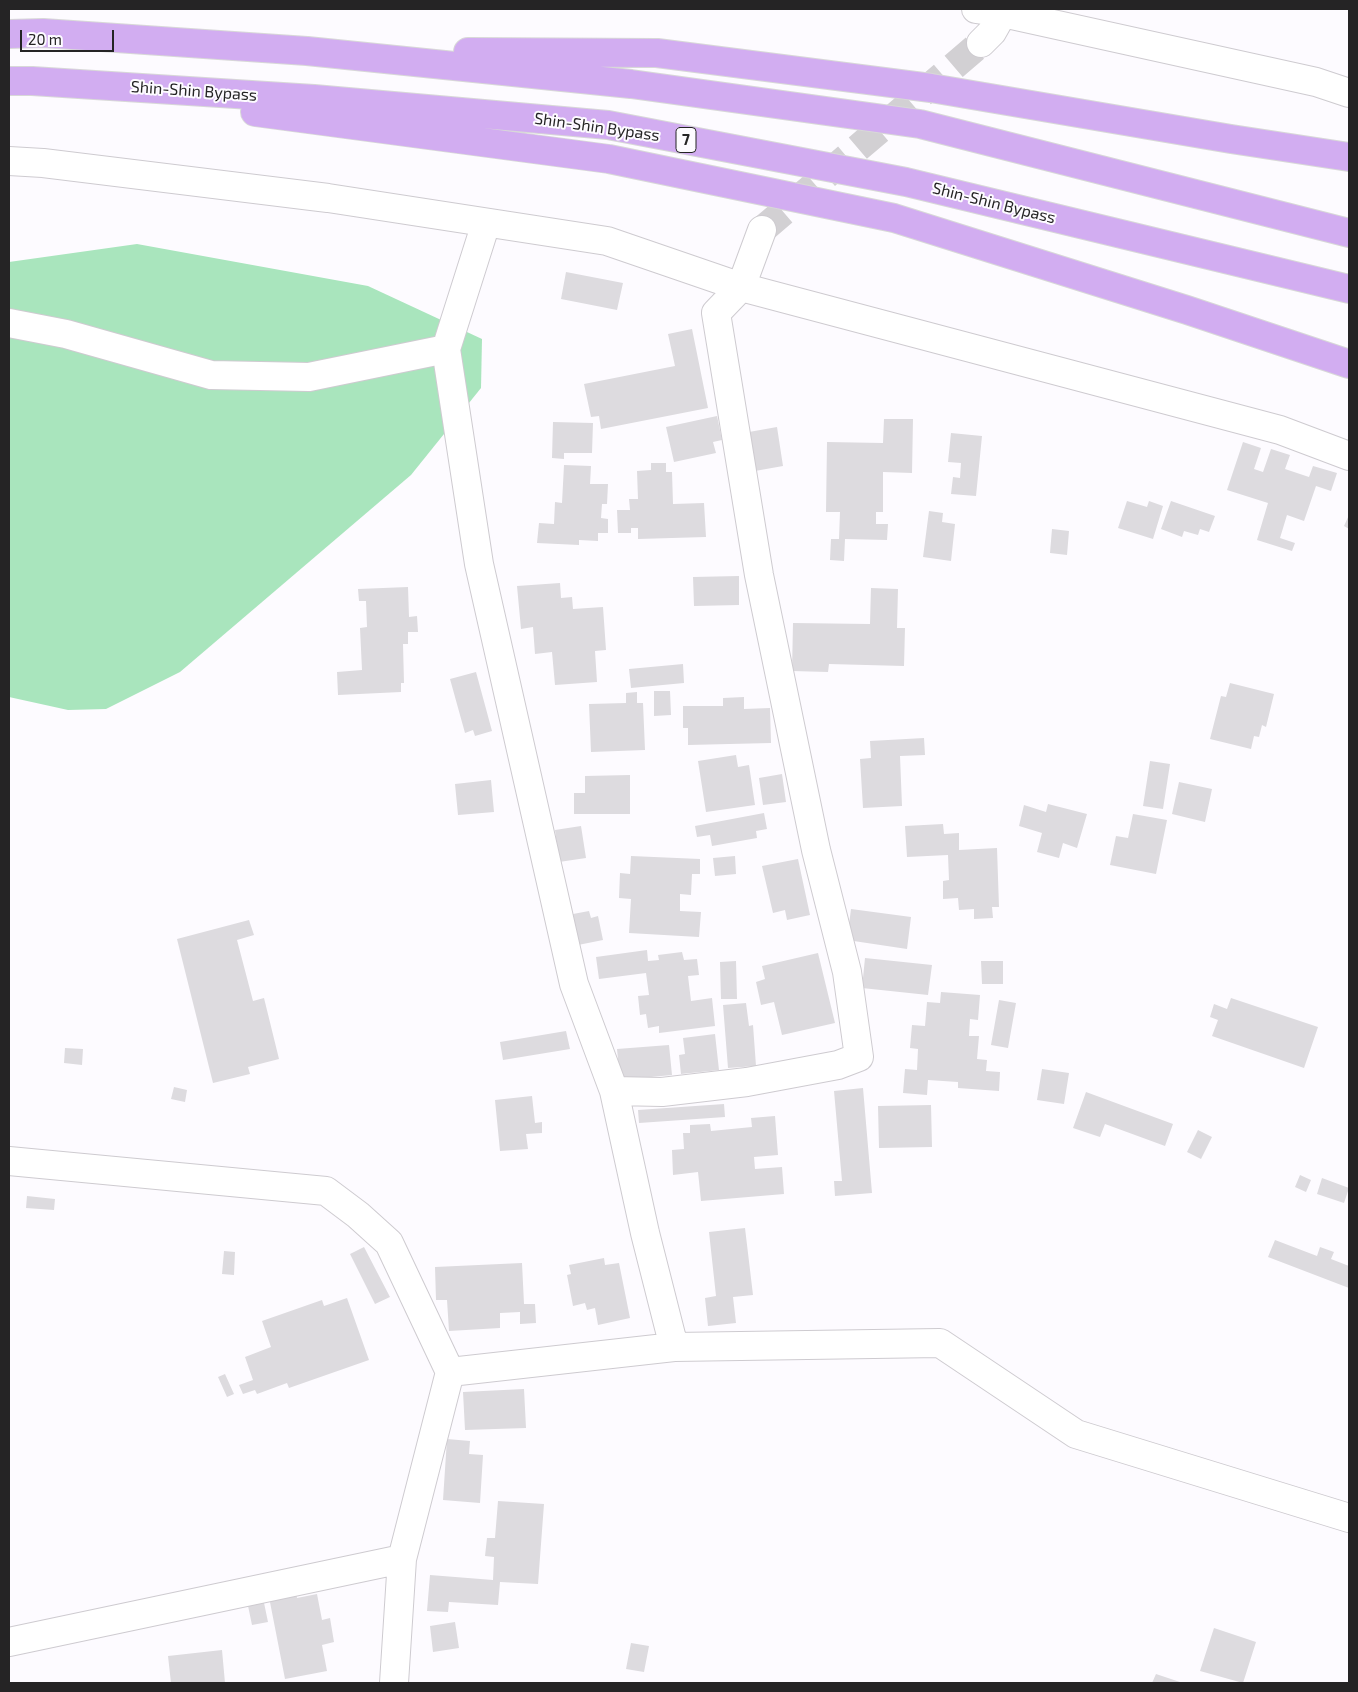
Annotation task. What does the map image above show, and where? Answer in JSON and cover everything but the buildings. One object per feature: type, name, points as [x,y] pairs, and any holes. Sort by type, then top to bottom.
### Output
[{"type":"highway","points":[[9,34],[43,33],[307,51],[631,84],[920,124],[1349,233]]},
{"type":"highway","points":[[307,51],[657,53],[931,88],[1349,157]]},
{"type":"highway","points":[[20,81],[609,159],[894,218],[1187,310],[1349,364]]},
{"type":"highway","name":"Shin-Shin Bypass","points":[[20,81],[314,99],[608,126],[906,182],[1349,289]]},
{"type":"street","points":[[976,9],[1004,11],[1316,82],[1349,93]]},
{"type":"street","points":[[981,43],[992,32],[1004,11]]},
{"type":"street","points":[[9,161],[43,163],[328,198],[607,241],[741,287],[1280,430],[1349,456]]},
{"type":"street","points":[[486,223],[446,349],[480,564],[571,975],[614,1091],[645,1233],[674,1346]]},
{"type":"street","points":[[614,1091],[662,1092],[747,1082],[838,1064],[859,1057],[847,972],[816,850],[759,575],[716,313],[741,287],[762,230]]},
{"type":"street","points":[[9,323],[66,334],[211,375],[309,377],[446,349]]},
{"type":"street","points":[[9,1161],[326,1191],[358,1215],[389,1243],[450,1372],[402,1559],[394,1683]]},
{"type":"street","points":[[450,1372],[674,1346],[940,1343],[1076,1434],[1349,1518]]},
{"type":"street","points":[[9,1642],[402,1559]]},
{"type":"green space","points":[[137,244],[368,286],[482,339],[481,388],[411,475],[180,672],[106,709],[68,710],[9,697],[9,262]]},
{"type":"tunnel","points":[[762,230],[981,43]]}]
